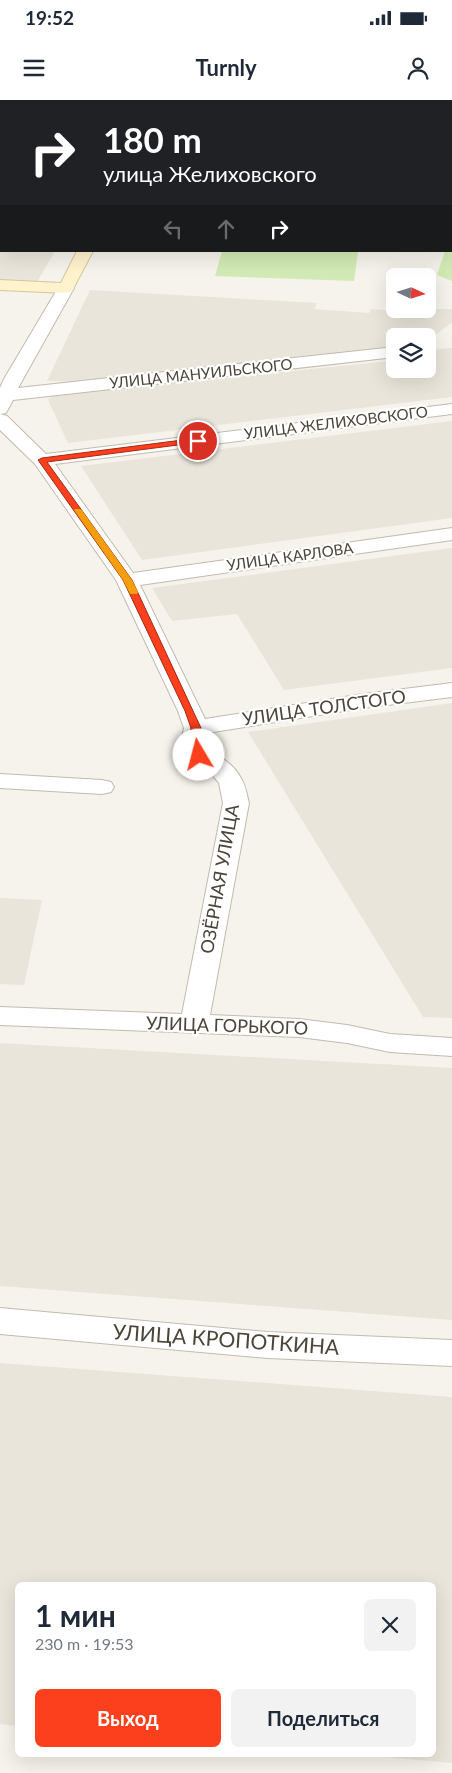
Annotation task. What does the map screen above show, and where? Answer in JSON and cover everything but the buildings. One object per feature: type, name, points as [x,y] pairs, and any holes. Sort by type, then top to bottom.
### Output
[{"type":"main road","points":[[0,286],[66,288],[84,252]]},
{"type":"street","points":[[3,402],[6,378],[66,288]]},
{"type":"street","name":"УЛИЦА МАНУИЛЬСКОГО","points":[[3,402],[386,353]]},
{"type":"street","name":"УЛИЦА ЖЕЛИХОВСКОГО","points":[[42,460],[452,409]]},
{"type":"street","name":"ОЗЁРНАЯ УЛИЦА","points":[[0,420],[42,460],[128,580],[196,728],[193,742],[199,755],[218,766],[231,782],[236,803],[194,1025]]},
{"type":"street","name":"УЛИЦА КАРЛОВА","points":[[128,580],[452,534]]},
{"type":"street","name":"УЛИЦА ТОЛСТОГО","points":[[196,728],[363,700],[452,690]]},
{"type":"street","points":[[0,781],[102,787]]},
{"type":"street","name":"УЛИЦА ГОРЬКОГО","points":[[0,1016],[299,1028],[390,1042],[452,1047]]},
{"type":"street","name":"УЛИЦА КРОПОТКИНА","points":[[0,1321],[268,1345],[452,1353]]},
{"type":"shaded area","points":[[0,252],[54,252],[37,282],[0,280]]},
{"type":"shaded area","points":[[90,290],[317,303],[314,309],[369,313],[371,309],[386,310],[386,318],[436,318],[436,309],[452,309],[452,322],[436,335],[436,328],[386,328],[386,350],[84,382],[47,381]]},
{"type":"shaded area","points":[[452,348],[452,397],[68,443],[48,400],[51,395],[386,361],[386,378],[436,378],[436,350]]},
{"type":"shaded area","points":[[452,421],[452,518],[142,560],[81,466]]},
{"type":"shaded area","points":[[452,548],[452,668],[284,690],[237,614],[172,621],[152,588]]},
{"type":"shaded area","points":[[452,703],[452,1018],[423,1017],[248,732]]},
{"type":"shaded area","points":[[0,898],[42,900],[24,985],[0,984]]},
{"type":"shaded area","points":[[0,1043],[452,1068],[452,1320],[0,1286]]},
{"type":"shaded area","points":[[0,1363],[452,1397],[452,1763],[384,1757],[436,1757],[436,1582],[15,1582],[15,1726],[0,1724]]},
{"type":"green space","points":[[222,252],[358,252],[354,281],[215,276]]},
{"type":"green space","points":[[445,252],[452,252],[452,281],[437,275]]},
{"type":"slow traffic","points":[[78,510],[128,580],[133,592]]},
{"type":"route","points":[[198,441],[42,460],[128,580],[190,711],[196,728],[193,742],[199,755]]}]
